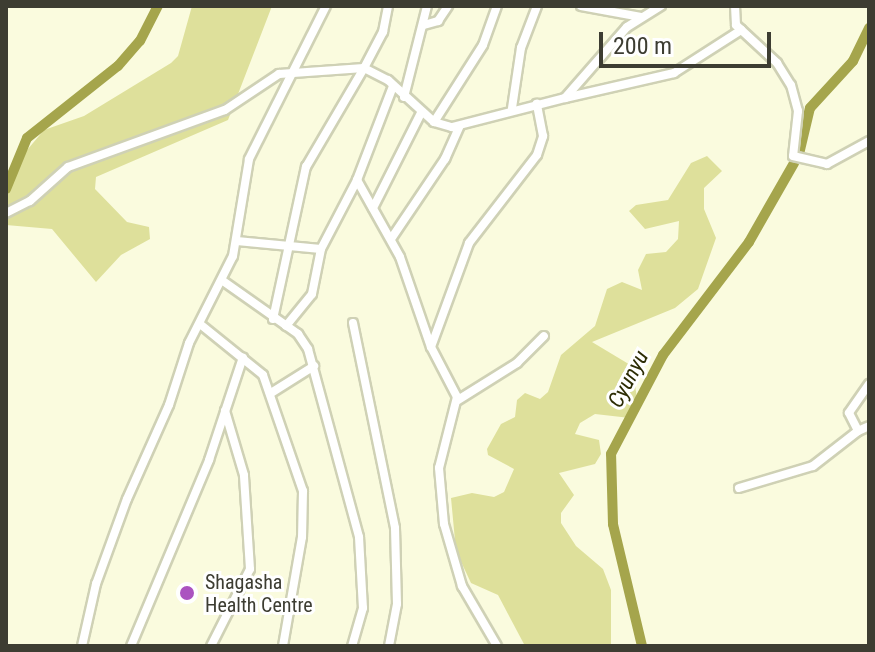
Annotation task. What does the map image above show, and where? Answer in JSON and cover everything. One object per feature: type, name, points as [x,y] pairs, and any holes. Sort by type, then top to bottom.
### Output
[{"type":"street","points":[[82,646],[96,584],[127,499],[200,324],[223,281],[237,241],[249,159],[326,6]]},
{"type":"street","points":[[273,319],[311,154],[383,32],[388,6]]},
{"type":"street","points":[[404,97],[427,6]]},
{"type":"street","points":[[424,25],[438,21],[448,6]]},
{"type":"street","points":[[434,122],[483,45],[497,6]]},
{"type":"street","points":[[512,108],[521,48],[537,6]]},
{"type":"street","points":[[581,6],[642,17]]},
{"type":"street","points":[[565,98],[627,27],[661,6]]},
{"type":"street","points":[[735,6],[733,21],[777,63],[791,85],[798,111],[793,156],[827,164],[869,141]]},
{"type":"street","points":[[6,213],[30,201],[68,167],[165,135],[234,105],[269,76],[337,66],[364,68],[393,86],[434,122],[460,126],[512,108],[674,73],[741,30]]},
{"type":"street","points":[[286,326],[312,294],[321,249],[357,180],[393,86]]},
{"type":"street","points":[[431,347],[469,243],[537,155],[543,136],[537,104]]},
{"type":"street","points":[[373,208],[421,113]]},
{"type":"street","points":[[391,239],[445,159],[460,126]]},
{"type":"street","points":[[357,180],[391,239],[431,347],[458,400]]},
{"type":"street","points":[[237,241],[321,249]]},
{"type":"street","points":[[223,281],[303,341],[314,366],[359,537],[363,608],[352,646]]},
{"type":"street","points":[[353,323],[395,528],[397,604],[389,646]]},
{"type":"street","points":[[200,324],[263,375],[303,491],[302,537],[283,646]]},
{"type":"street","points":[[497,646],[462,586],[444,524],[439,468],[458,400],[517,363],[544,336]]},
{"type":"street","points":[[131,646],[243,357]]},
{"type":"street","points":[[271,393],[314,366]]},
{"type":"street","points":[[858,431],[850,405],[869,384]]},
{"type":"street","points":[[211,646],[250,569],[244,475],[224,411]]},
{"type":"street","points":[[739,488],[813,466],[869,426]]},
{"type":"green space","points":[[192,6],[272,6],[228,120],[96,177],[95,189],[127,222],[149,227],[150,239],[121,255],[96,282],[52,229],[6,225],[6,175],[44,130],[84,116],[171,63],[178,56]]},
{"type":"green space","points":[[707,156],[722,171],[704,188],[704,209],[716,238],[698,289],[675,308],[592,342],[632,366],[639,411],[630,418],[595,414],[580,423],[575,434],[599,440],[601,454],[595,464],[559,473],[574,495],[561,513],[561,523],[576,546],[603,569],[611,590],[611,646],[525,646],[498,595],[471,583],[456,551],[451,498],[472,493],[494,497],[504,492],[514,469],[488,455],[487,449],[501,424],[515,417],[517,400],[525,393],[540,399],[548,392],[561,355],[595,326],[607,289],[622,282],[642,290],[638,270],[646,254],[666,252],[678,239],[679,221],[645,229],[629,211],[636,205],[668,200],[691,163]]},
{"type":"waterway","points":[[6,189],[27,138],[118,66],[140,41],[158,6]]},
{"type":"waterway","name":"Cyunyu","points":[[799,154],[810,108],[853,61],[869,28]]},
{"type":"waterway","name":"Cyunyu","points":[[642,646],[613,524],[611,454],[663,355],[749,242],[794,163]]},
{"type":"place","name":"Shagasha Health Centre","points":[[187,593]]}]
